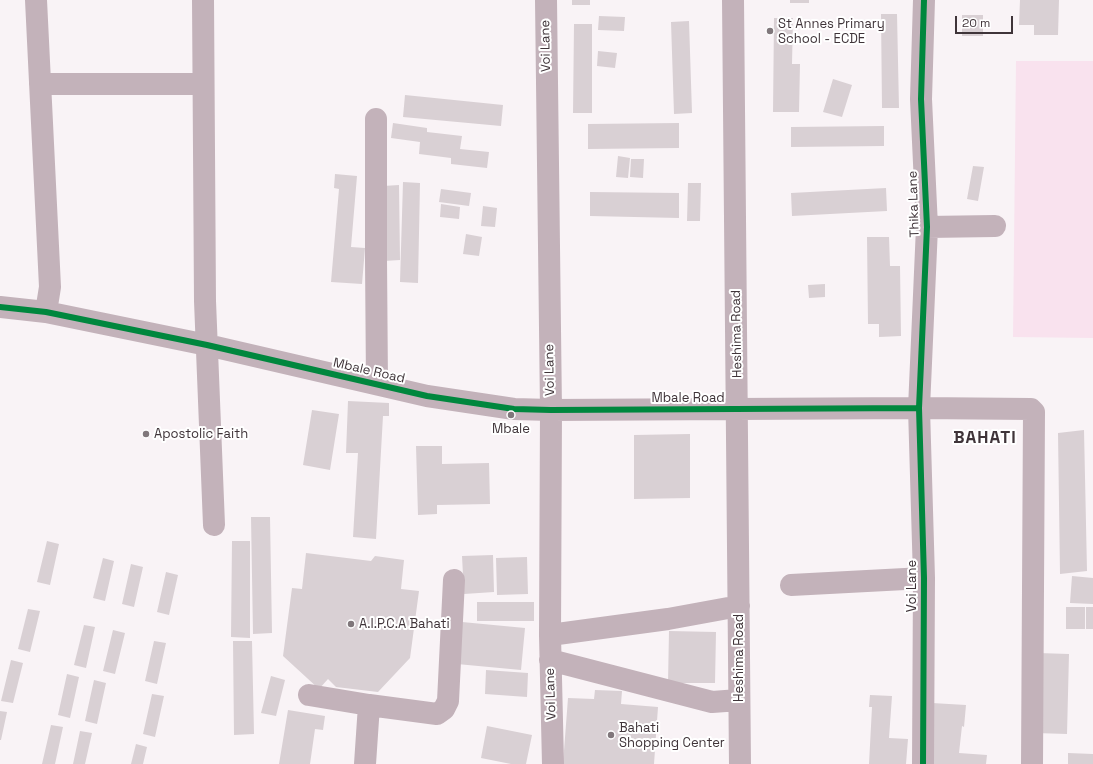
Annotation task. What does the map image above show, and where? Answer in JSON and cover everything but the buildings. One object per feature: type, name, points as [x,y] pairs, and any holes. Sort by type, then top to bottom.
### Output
[{"type":"street","points":[[36,0],[50,287],[46,312]]},
{"type":"street","points":[[203,0],[205,301],[214,525]]},
{"type":"street","name":"Voi Lane","points":[[546,0],[551,410],[550,660],[553,764]]},
{"type":"street","name":"Heshima Road","points":[[733,0],[738,409],[740,764]]},
{"type":"street","name":"Thika Lane","points":[[919,408],[927,227],[921,98],[924,0]]},
{"type":"street","points":[[40,84],[203,84]]},
{"type":"street","points":[[376,119],[377,384]]},
{"type":"street","points":[[927,227],[995,226]]},
{"type":"street","name":"Mbale Road","points":[[0,307],[46,312],[207,345],[427,396],[514,409],[1031,408],[1034,412],[1032,764]]},
{"type":"street","name":"Voi Lane","points":[[919,408],[924,578],[923,764]]},
{"type":"street","points":[[791,584],[924,578]]},
{"type":"street","points":[[309,695],[437,714],[444,710],[448,701],[454,580]]},
{"type":"street","points":[[550,635],[597,630],[739,606]]},
{"type":"street","points":[[550,660],[712,702],[739,700]]},
{"type":"street","points":[[365,764],[369,705]]},
{"type":"shaded area","points":[[1016,61],[1093,61],[1093,338],[1013,337]]},
{"type":"cycle path","points":[[923,764],[924,578],[919,408],[927,227],[921,99],[924,0]]},
{"type":"cycle path","points":[[0,307],[46,312],[207,345],[427,396],[514,409],[919,408]]},
{"type":"place","name":"St Annes Primary School - ECDE","points":[[770,31]]},
{"type":"place","name":"Mbale","points":[[511,415]]},
{"type":"place","name":"Apostolic Faith","points":[[146,434]]},
{"type":"place","name":"A.I.P.C.A Bahati","points":[[351,624]]},
{"type":"place","name":"Bahati Shopping Center","points":[[611,735]]},
{"type":"district","name":"BAHATI","points":[[985,438]]}]
